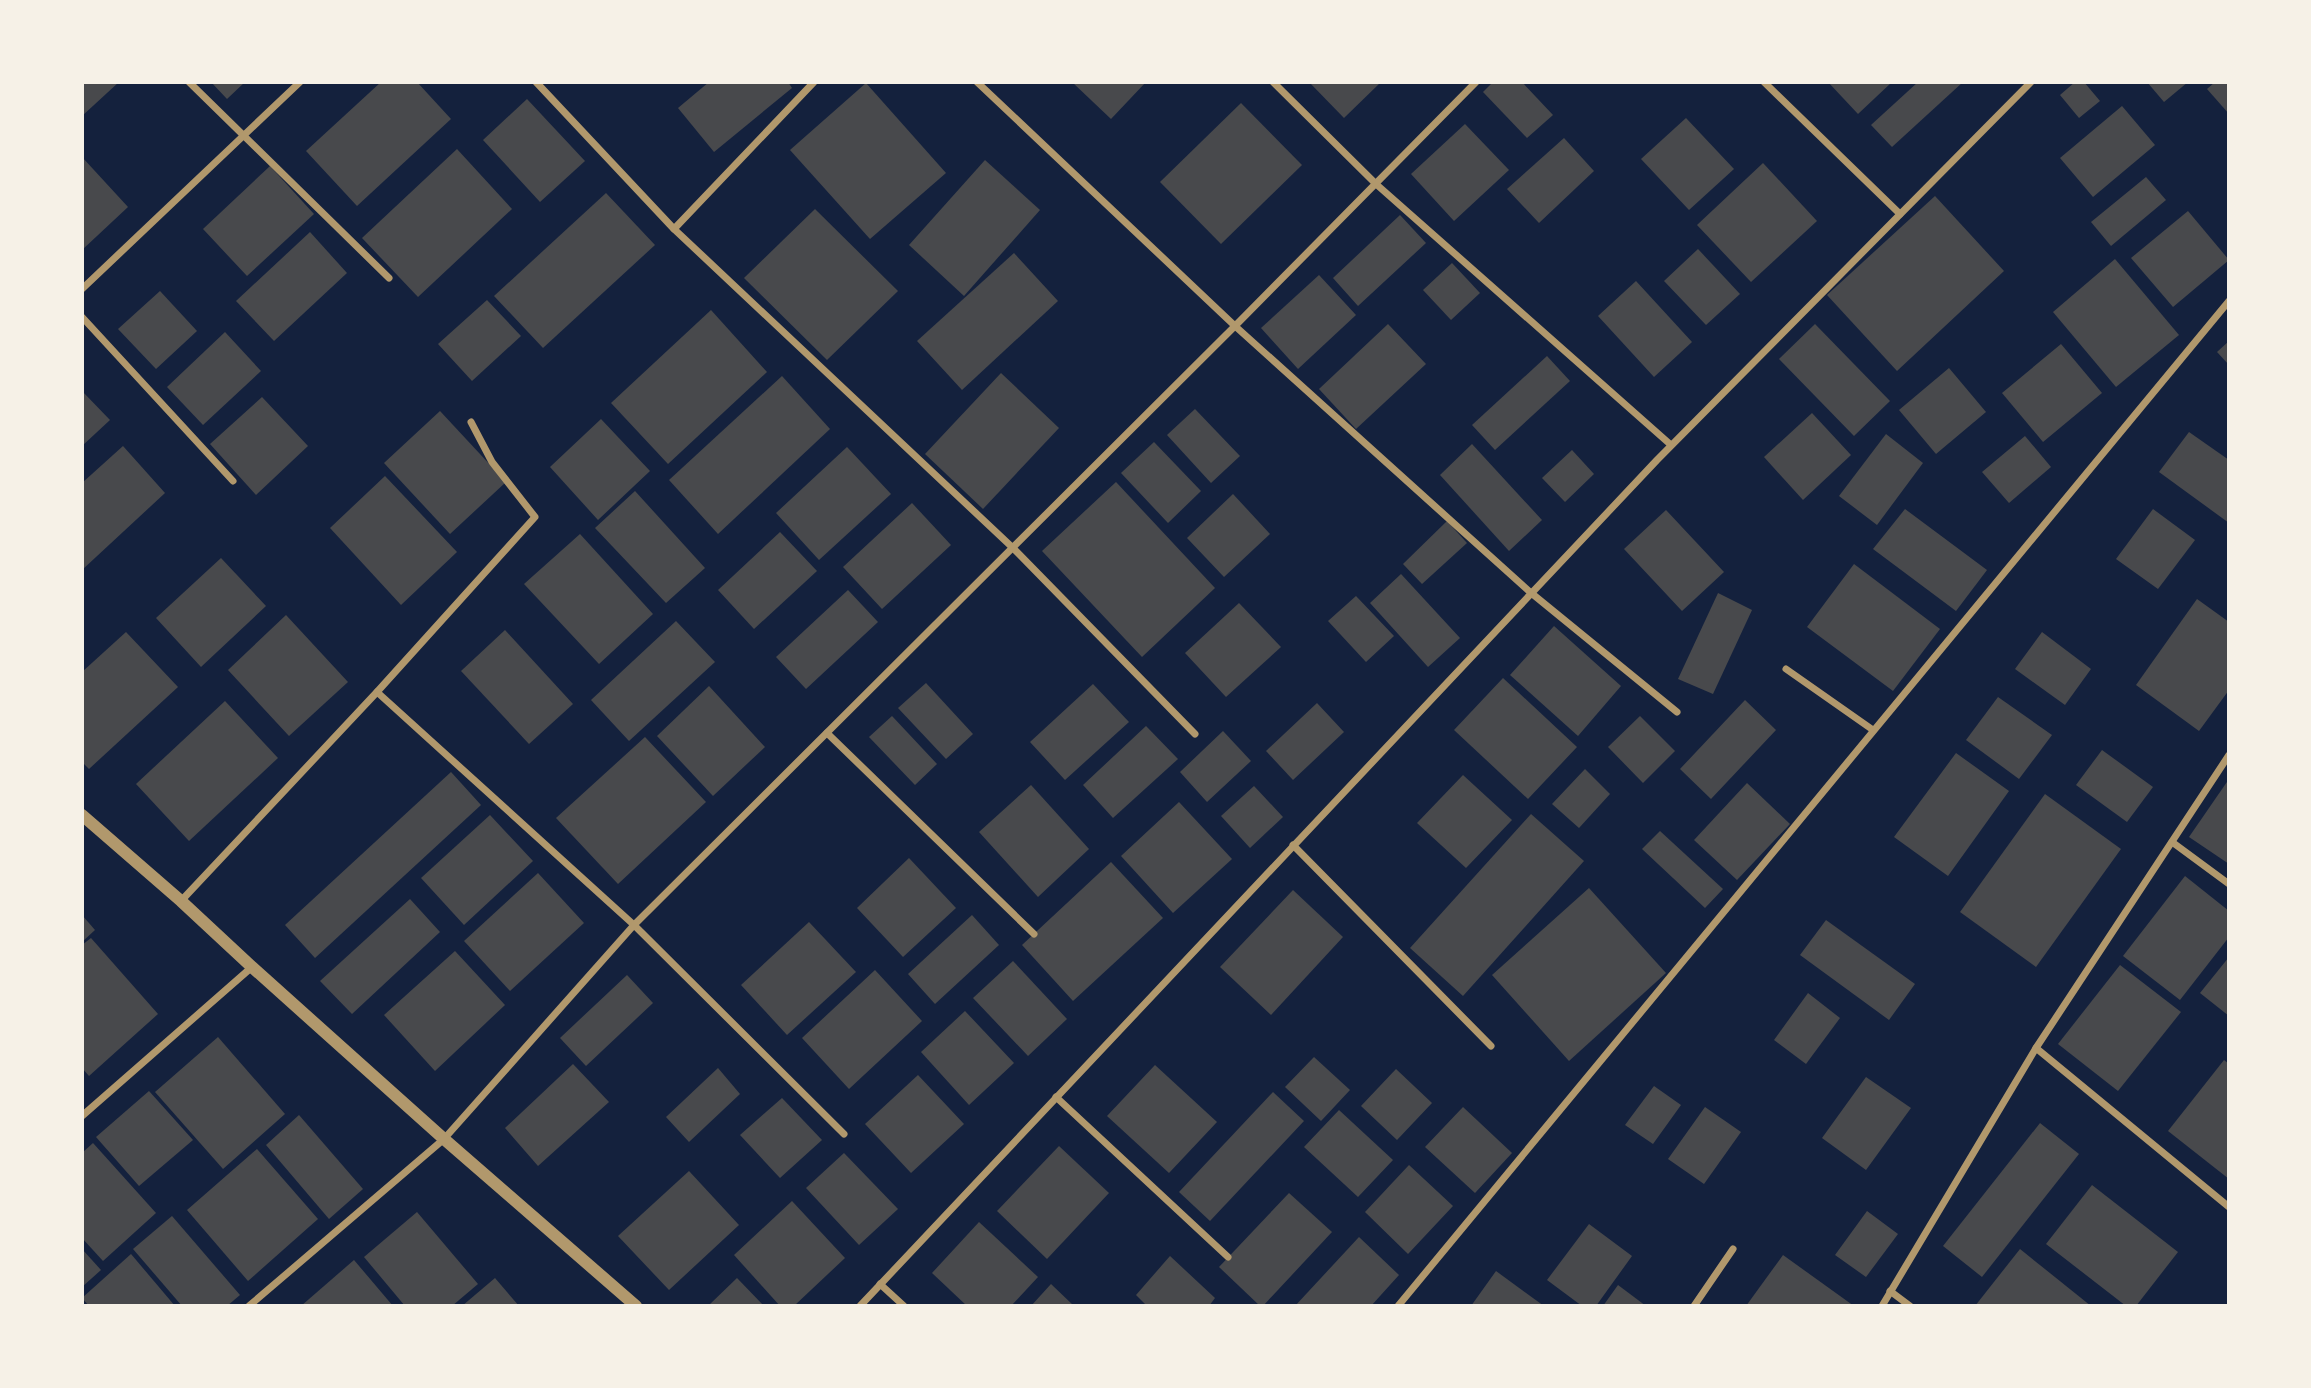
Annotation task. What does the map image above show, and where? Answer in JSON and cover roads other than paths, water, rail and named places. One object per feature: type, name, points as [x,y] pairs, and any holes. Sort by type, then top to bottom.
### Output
[{"type":"street","points":[[189,82],[389,278]]},
{"type":"street","points":[[82,289],[300,82]]},
{"type":"street","points":[[674,229],[814,82]]},
{"type":"street","points":[[977,82],[1235,326],[1530,592],[1676,712]]},
{"type":"street","points":[[1273,82],[1376,184],[1671,445]]},
{"type":"street","points":[[248,1306],[444,1139],[635,925],[1476,82]]},
{"type":"street","points":[[1764,82],[1900,214]]},
{"type":"street","points":[[860,1306],[1530,592],[1671,445],[2031,82]]},
{"type":"street","points":[[539,83],[674,229],[1013,548],[1195,734]]},
{"type":"street","points":[[1398,1306],[2229,301]]},
{"type":"street","points":[[82,317],[233,481]]},
{"type":"street","points":[[181,901],[377,692],[535,517],[492,462],[471,422]]},
{"type":"street","points":[[1786,669],[1873,730]]},
{"type":"street","points":[[377,692],[635,925],[844,1134]]},
{"type":"street","points":[[827,733],[1034,934]]},
{"type":"street","points":[[1882,1306],[2036,1048],[2229,755]]},
{"type":"street","points":[[82,816],[181,901],[444,1139],[636,1306]]},
{"type":"street","points":[[2172,842],[2229,884]]},
{"type":"street","points":[[1293,845],[1491,1045]]},
{"type":"street","points":[[82,1116],[251,967]]},
{"type":"street","points":[[2036,1048],[2229,1207]]},
{"type":"street","points":[[1056,1097],[1228,1257]]},
{"type":"street","points":[[1694,1306],[1733,1249]]},
{"type":"street","points":[[880,1284],[904,1306]]},
{"type":"street","points":[[1890,1291],[1910,1306]]}]
